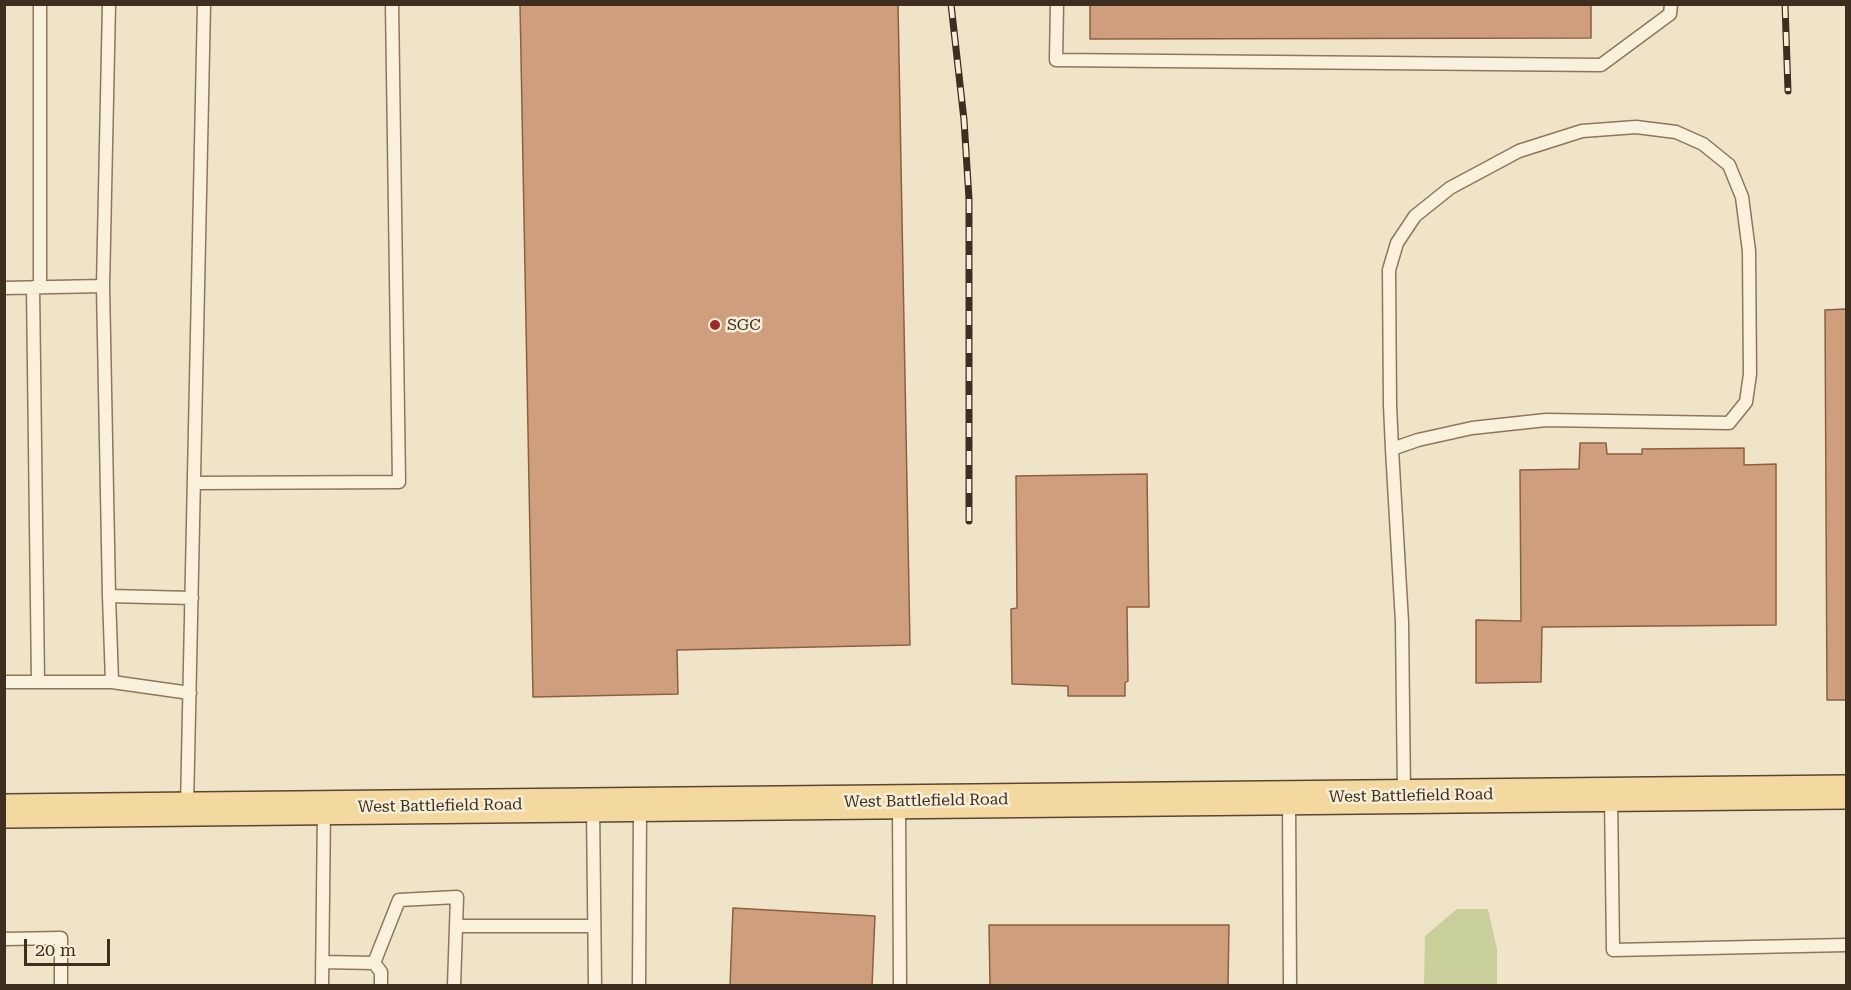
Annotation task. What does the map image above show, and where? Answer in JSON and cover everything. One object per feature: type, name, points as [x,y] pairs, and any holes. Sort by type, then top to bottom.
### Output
[{"type":"main road","name":"West Battlefield Road","points":[[4,811],[1846,792]]},
{"type":"lane","points":[[38,682],[36,287],[40,4]]},
{"type":"lane","points":[[109,4],[103,286],[112,682]]},
{"type":"lane","points":[[188,809],[204,4]]},
{"type":"lane","points":[[194,483],[399,483],[392,4]]},
{"type":"lane","points":[[1057,4],[1056,60],[1600,64],[1670,14],[1671,4]]},
{"type":"lane","points":[[1392,449],[1418,440],[1472,428],[1546,420],[1729,423],[1746,402],[1750,374],[1749,251],[1742,197],[1729,165],[1703,144],[1676,132],[1636,126],[1582,131],[1519,151],[1450,188],[1415,216],[1397,243],[1389,270],[1392,449],[1402,622],[1404,796]]},
{"type":"lane","points":[[4,288],[103,286]]},
{"type":"lane","points":[[109,596],[192,598]]},
{"type":"lane","points":[[4,682],[112,682],[190,693]]},
{"type":"lane","points":[[1611,794],[1612,950],[1846,945]]},
{"type":"lane","points":[[1289,798],[1290,986]]},
{"type":"lane","points":[[899,801],[900,986]]},
{"type":"lane","points":[[593,804],[595,986]]},
{"type":"lane","points":[[639,986],[640,804]]},
{"type":"lane","points":[[322,986],[324,807]]},
{"type":"lane","points":[[374,963],[399,900],[457,897],[454,986]]},
{"type":"lane","points":[[456,926],[594,932]]},
{"type":"lane","points":[[4,939],[61,938],[62,986]]},
{"type":"lane","points":[[322,962],[374,963]]},
{"type":"lane","points":[[374,963],[381,972],[381,986]]},
{"type":"green space","points":[[1457,909],[1488,909],[1497,949],[1497,985],[1424,985],[1425,936]]},
{"type":"building","name":"SGC","points":[[520,4],[898,4],[910,645],[677,650],[678,694],[533,697]]},
{"type":"building","points":[[1090,4],[1591,4],[1591,38],[1090,39]]},
{"type":"building","points":[[1846,309],[1846,700],[1827,700],[1825,310]]},
{"type":"building","points":[[1580,443],[1606,443],[1607,454],[1642,454],[1642,449],[1744,448],[1744,465],[1776,464],[1776,625],[1542,627],[1541,682],[1476,683],[1476,620],[1521,621],[1520,470],[1579,469]]},
{"type":"building","points":[[1147,474],[1149,607],[1127,607],[1128,681],[1125,683],[1125,696],[1068,696],[1068,686],[1012,684],[1011,609],[1017,608],[1016,476]]},
{"type":"building","points":[[733,908],[875,916],[872,986],[730,986]]},
{"type":"building","points":[[989,925],[1229,925],[1228,986],[990,986]]},
{"type":"railway","points":[[951,4],[964,120],[969,199],[969,521]]},
{"type":"railway","points":[[1785,4],[1788,91]]},
{"type":"place","name":"SGC","points":[[715,325]]}]
